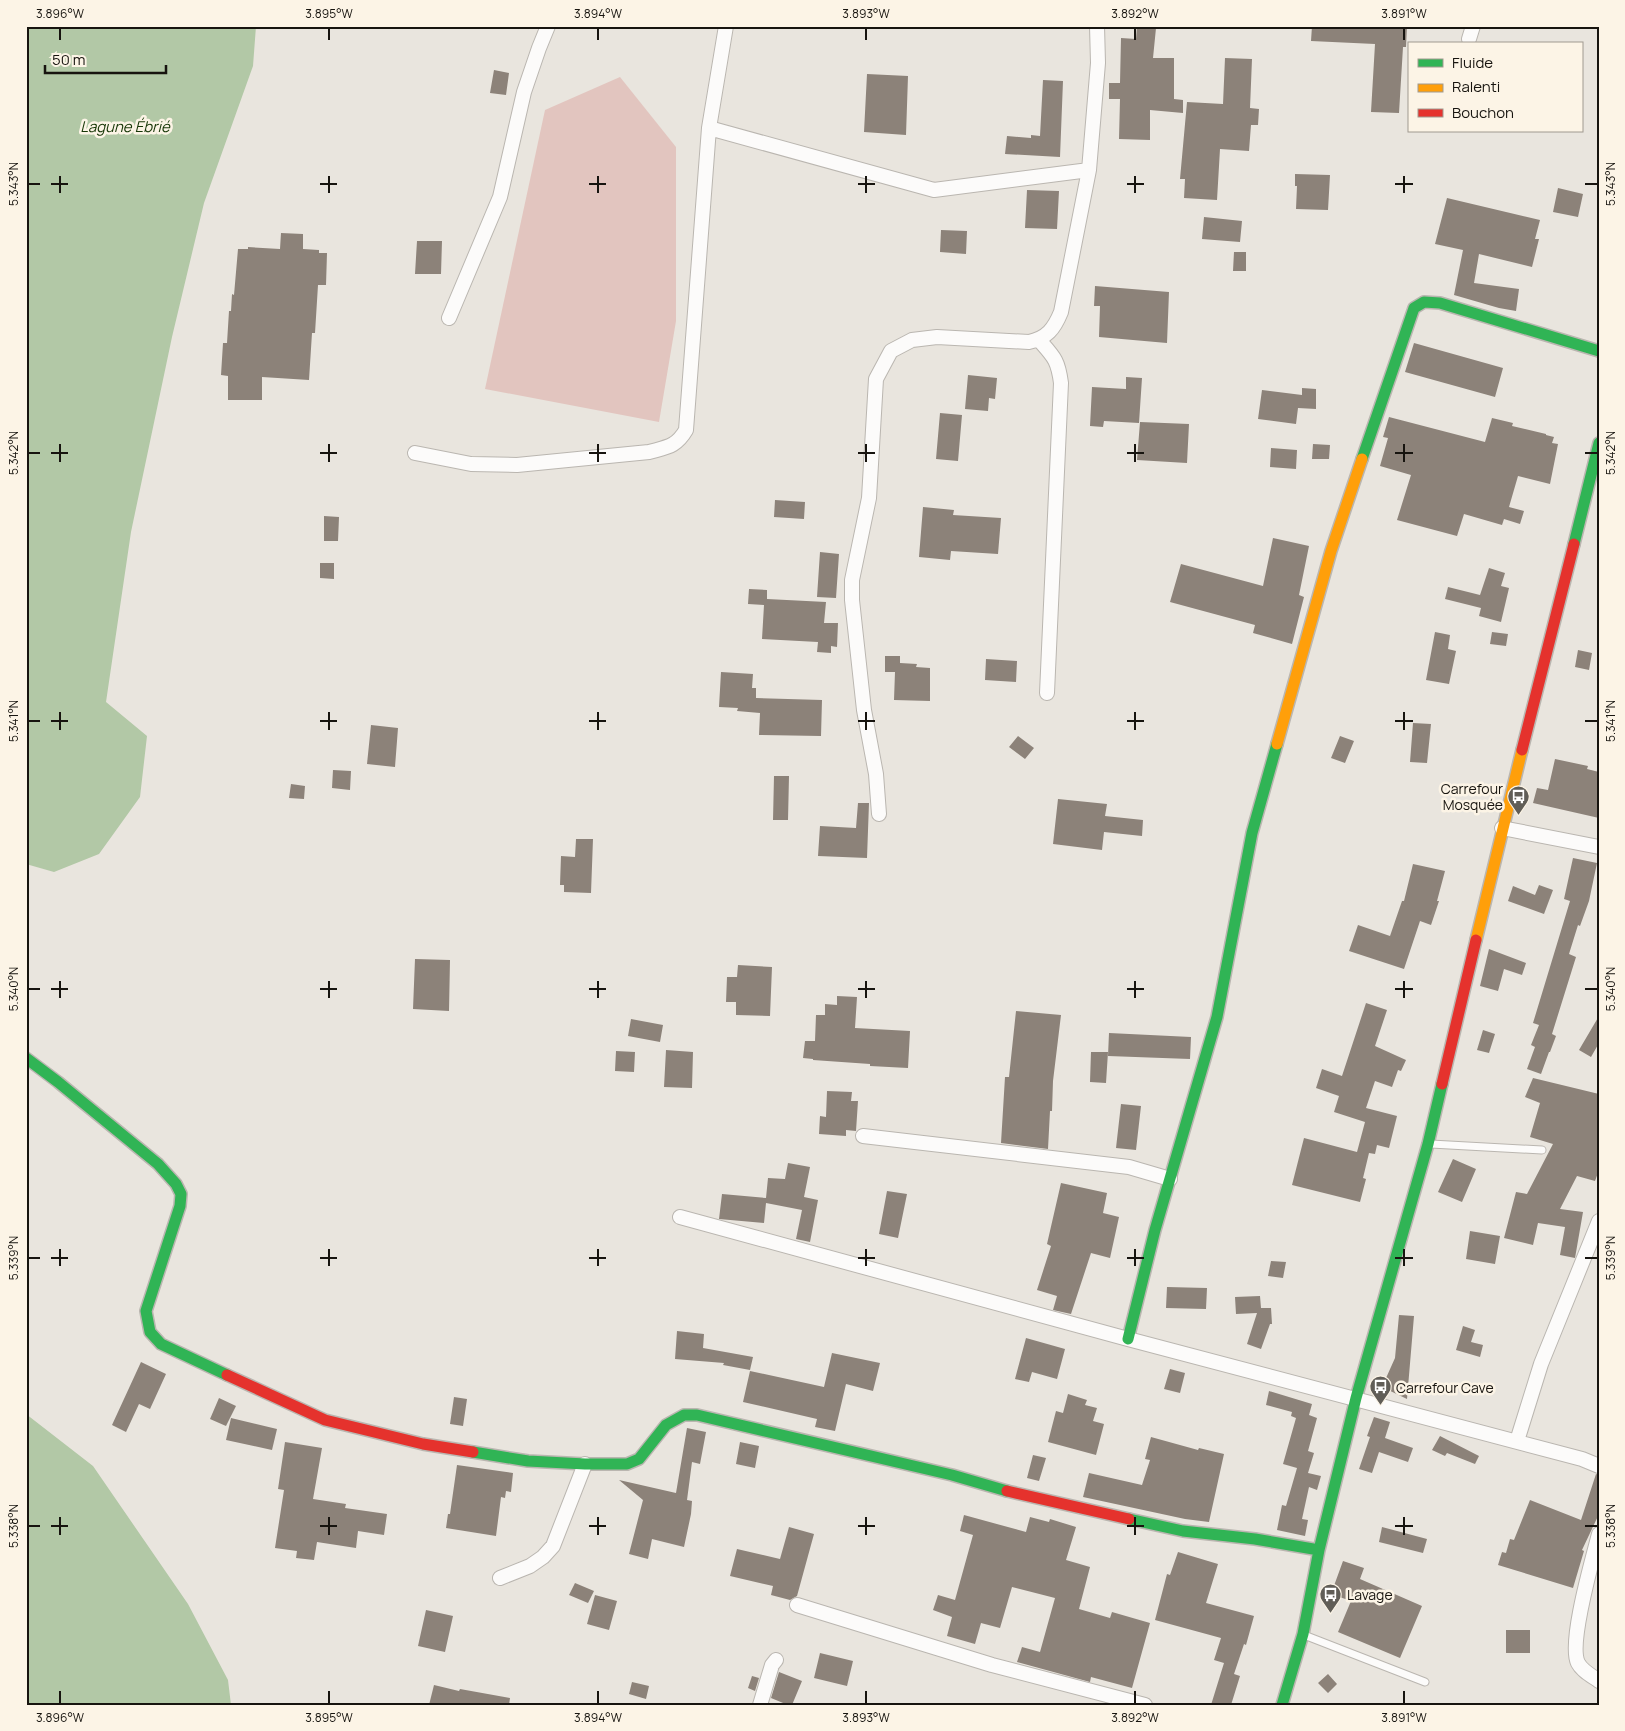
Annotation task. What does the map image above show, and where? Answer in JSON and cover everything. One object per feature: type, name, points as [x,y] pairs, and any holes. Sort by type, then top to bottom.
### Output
[{"type":"street","points":[[449,318],[500,197],[524,92],[548,26]]},
{"type":"street","points":[[415,453],[471,464],[517,465],[649,452],[679,441],[686,430],[709,128],[726,26]]},
{"type":"street","points":[[879,814],[876,774],[864,710],[852,600],[852,580],[869,498],[876,379],[892,351],[912,340],[937,337],[1021,343],[1039,340],[1049,334],[1056,325],[1061,312],[1089,170],[1098,64],[1096,26]]},
{"type":"street","points":[[709,128],[934,190],[1089,170]]},
{"type":"street","points":[[1128,1339],[1155,1230],[1217,1017],[1252,833],[1331,552],[1414,308],[1424,302],[1440,303],[1599,351]]},
{"type":"street","points":[[1039,340],[1052,354],[1059,366],[1061,383],[1047,693]]},
{"type":"street","points":[[1282,1705],[1303,1634],[1319,1550],[1356,1398],[1428,1144],[1502,828],[1599,443]]},
{"type":"street","points":[[1502,828],[1599,847]]},
{"type":"street","points":[[26,1058],[158,1164],[176,1184],[181,1194],[180,1206],[146,1311],[150,1332],[160,1344],[325,1420],[423,1444],[528,1461],[627,1464],[639,1459],[666,1425],[684,1415],[697,1415],[952,1476],[1028,1498],[1183,1531],[1255,1538],[1319,1550]]},
{"type":"street","points":[[863,1136],[1129,1167],[1170,1179]]},
{"type":"street","points":[[680,1217],[1128,1339],[1517,1441],[1582,1459],[1599,1466]]},
{"type":"street","points":[[1517,1441],[1541,1364],[1587,1255],[1599,1221]]},
{"type":"street","points":[[500,1578],[530,1566],[544,1557],[553,1546],[585,1464]]},
{"type":"street","points":[[1599,1534],[1581,1603],[1576,1646],[1577,1663],[1599,1681]]},
{"type":"street","points":[[797,1605],[992,1665],[1145,1705]]},
{"type":"street","points":[[760,1705],[772,1665],[776,1660]]},
{"type":"lane","points":[[1428,1144],[1542,1150]]},
{"type":"lane","points":[[1303,1634],[1425,1682]]},
{"type":"shaded area","points":[[620,77],[676,147],[676,321],[659,422],[485,389],[545,110]]},
{"type":"water","name":"Lagune Ébrié","points":[[26,26],[256,26],[253,66],[204,203],[172,337],[131,532],[106,702],[147,736],[140,797],[99,854],[54,872],[26,864]]},
{"type":"water","points":[[26,1414],[93,1466],[188,1604],[228,1680],[231,1705],[26,1705]]},
{"type":"building","points":[[1137,26],[1156,28],[1153,58],[1174,58],[1174,99],[1183,100],[1183,113],[1150,110],[1150,140],[1119,139],[1120,99],[1109,99],[1109,83],[1120,83],[1121,38],[1136,39]]},
{"type":"building","points":[[1312,26],[1407,26],[1406,47],[1403,47],[1399,113],[1371,112],[1375,44],[1311,41]]},
{"type":"building","points":[[1225,58],[1252,59],[1250,108],[1259,109],[1258,125],[1251,125],[1249,151],[1220,149],[1217,200],[1184,198],[1185,179],[1180,179],[1187,102],[1223,104]]},
{"type":"building","points":[[494,70],[509,73],[506,95],[490,93]]},
{"type":"building","points":[[867,74],[908,76],[906,135],[864,132]]},
{"type":"building","points":[[1043,80],[1063,81],[1060,157],[1005,154],[1007,136],[1031,138],[1031,135],[1040,136]]},
{"type":"building","points":[[1295,174],[1330,175],[1328,210],[1296,209],[1297,186],[1295,186]]},
{"type":"building","points":[[1558,188],[1583,194],[1578,217],[1553,212]]},
{"type":"building","points":[[1027,190],[1059,191],[1057,229],[1025,228]]},
{"type":"building","points":[[1447,198],[1540,220],[1535,239],[1539,239],[1532,267],[1479,254],[1474,283],[1519,289],[1516,311],[1454,295],[1463,250],[1435,244]]},
{"type":"building","points":[[1204,217],[1242,221],[1240,242],[1202,239]]},
{"type":"building","points":[[941,230],[967,231],[966,254],[940,252]]},
{"type":"building","points":[[281,233],[303,234],[303,249],[319,250],[319,253],[327,253],[326,285],[318,285],[315,333],[312,333],[309,380],[262,377],[262,400],[228,400],[228,376],[221,375],[223,343],[227,343],[229,311],[231,311],[232,294],[234,295],[238,249],[248,249],[248,247],[280,249]]},
{"type":"building","points":[[417,241],[442,241],[441,274],[415,274]]},
{"type":"building","points":[[1234,252],[1246,252],[1246,271],[1233,271]]},
{"type":"building","points":[[1095,286],[1169,292],[1167,343],[1099,337],[1100,306],[1094,306]]},
{"type":"building","points":[[1414,343],[1503,368],[1495,397],[1405,372]]},
{"type":"building","points":[[968,375],[997,378],[995,399],[989,398],[988,411],[965,409]]},
{"type":"building","points":[[1126,377],[1142,378],[1139,423],[1104,421],[1103,427],[1090,426],[1092,387],[1126,389]]},
{"type":"building","points":[[1302,388],[1316,389],[1316,409],[1298,408],[1296,424],[1258,419],[1262,390],[1302,395]]},
{"type":"building","points":[[940,413],[962,415],[958,461],[936,459]]},
{"type":"building","points":[[1389,417],[1485,442],[1492,418],[1513,423],[1512,426],[1554,437],[1552,443],[1558,444],[1550,484],[1518,476],[1509,507],[1524,511],[1520,524],[1504,519],[1502,525],[1464,514],[1457,536],[1397,520],[1411,475],[1380,466],[1388,438],[1383,437]]},
{"type":"building","points":[[1140,422],[1189,424],[1187,463],[1137,460]]},
{"type":"building","points":[[1313,444],[1330,445],[1329,459],[1312,459]]},
{"type":"building","points":[[1271,448],[1297,450],[1296,469],[1270,467]]},
{"type":"building","points":[[775,500],[805,502],[804,519],[774,517]]},
{"type":"building","points":[[923,507],[954,510],[953,515],[1001,518],[998,554],[951,551],[950,560],[919,557]]},
{"type":"building","points":[[324,516],[339,517],[338,541],[324,541]]},
{"type":"building","points":[[1273,538],[1309,546],[1299,595],[1304,597],[1292,644],[1253,633],[1255,625],[1170,602],[1181,564],[1263,586]]},
{"type":"building","points":[[820,552],[839,554],[836,598],[817,597]]},
{"type":"building","points":[[320,563],[334,563],[334,579],[320,578]]},
{"type":"building","points":[[1489,568],[1505,573],[1501,586],[1509,588],[1501,622],[1479,616],[1481,608],[1445,599],[1448,587],[1480,595]]},
{"type":"building","points":[[749,589],[767,590],[767,599],[826,602],[824,623],[838,623],[837,647],[831,646],[831,653],[817,652],[818,642],[762,639],[764,605],[748,604]]},
{"type":"building","points":[[1435,632],[1450,635],[1448,649],[1456,651],[1449,684],[1426,680]]},
{"type":"building","points":[[1492,632],[1508,634],[1506,646],[1490,644]]},
{"type":"building","points":[[1578,650],[1592,653],[1589,670],[1575,667]]},
{"type":"building","points":[[885,656],[900,656],[900,663],[917,664],[916,667],[930,668],[930,701],[894,700],[895,672],[885,672]]},
{"type":"building","points":[[986,659],[1017,661],[1016,682],[985,680]]},
{"type":"building","points":[[721,672],[753,674],[752,688],[756,688],[756,698],[822,700],[821,736],[759,735],[760,713],[737,711],[738,708],[719,707]]},
{"type":"building","points":[[1413,723],[1431,724],[1427,763],[1410,762]]},
{"type":"building","points":[[371,725],[398,728],[395,767],[367,764]]},
{"type":"building","points":[[1018,736],[1034,748],[1025,759],[1009,747]]},
{"type":"building","points":[[1340,736],[1354,741],[1345,763],[1331,758]]},
{"type":"building","points":[[1555,759],[1588,766],[1587,769],[1599,772],[1599,818],[1533,803],[1537,788],[1548,790]]},
{"type":"building","points":[[333,770],[351,771],[350,790],[332,788]]},
{"type":"building","points":[[774,776],[789,776],[788,820],[773,820]]},
{"type":"building","points":[[291,784],[305,786],[304,799],[289,798]]},
{"type":"building","points":[[1058,799],[1107,804],[1105,816],[1143,820],[1142,836],[1104,832],[1102,850],[1053,844]]},
{"type":"building","points":[[858,803],[869,803],[867,858],[818,856],[820,826],[856,828]]},
{"type":"building","points":[[576,839],[593,839],[591,893],[564,892],[564,885],[560,885],[561,856],[575,857]]},
{"type":"building","points":[[1573,858],[1597,863],[1589,901],[1580,926],[1578,925],[1569,954],[1576,957],[1552,1034],[1556,1036],[1541,1074],[1527,1069],[1535,1047],[1531,1045],[1539,1025],[1533,1023],[1570,901],[1564,899]]},
{"type":"building","points":[[1413,864],[1445,871],[1437,901],[1439,901],[1431,925],[1420,921],[1404,969],[1349,951],[1358,925],[1390,936],[1402,901],[1404,901]]},
{"type":"building","points":[[1539,885],[1553,890],[1544,914],[1508,901],[1513,886],[1535,895]]},
{"type":"building","points":[[1489,949],[1526,963],[1522,975],[1504,969],[1498,991],[1480,986]]},
{"type":"building","points":[[415,959],[450,960],[449,1011],[413,1009]]},
{"type":"building","points":[[738,965],[772,967],[770,1016],[736,1015],[736,1002],[726,1002],[727,977],[737,977]]},
{"type":"building","points":[[837,996],[857,997],[855,1028],[910,1031],[908,1068],[870,1066],[870,1064],[803,1058],[805,1041],[815,1041],[816,1015],[825,1015],[825,1004],[837,1005]]},
{"type":"building","points":[[1366,1003],[1387,1010],[1375,1046],[1406,1060],[1401,1071],[1398,1070],[1392,1087],[1375,1081],[1366,1108],[1397,1116],[1389,1148],[1377,1145],[1375,1154],[1369,1153],[1363,1178],[1366,1179],[1360,1202],[1292,1185],[1304,1138],[1357,1152],[1365,1122],[1334,1112],[1339,1096],[1316,1088],[1322,1069],[1342,1076]]},
{"type":"building","points":[[1016,1011],[1061,1015],[1053,1081],[1052,1111],[1050,1111],[1048,1149],[1001,1143],[1005,1077],[1009,1077]]},
{"type":"building","points":[[1599,1016],[1599,1043],[1591,1057],[1579,1050]]},
{"type":"building","points":[[631,1019],[663,1025],[660,1042],[628,1036]]},
{"type":"building","points":[[1483,1030],[1495,1034],[1489,1053],[1477,1050]]},
{"type":"building","points":[[1109,1033],[1191,1037],[1190,1059],[1108,1056]]},
{"type":"building","points":[[666,1050],[693,1052],[692,1088],[664,1087]]},
{"type":"building","points":[[616,1051],[635,1052],[634,1072],[615,1071]]},
{"type":"building","points":[[1091,1052],[1108,1052],[1106,1083],[1090,1082]]},
{"type":"building","points":[[1533,1078],[1599,1094],[1599,1170],[1595,1181],[1577,1176],[1560,1209],[1583,1212],[1575,1258],[1560,1255],[1565,1227],[1538,1223],[1533,1245],[1504,1238],[1516,1192],[1527,1194],[1553,1144],[1530,1137],[1540,1103],[1525,1097]]},
{"type":"building","points":[[827,1091],[852,1092],[851,1101],[858,1101],[856,1131],[846,1130],[846,1136],[819,1134],[820,1116],[826,1117]]},
{"type":"building","points":[[1121,1104],[1141,1106],[1136,1150],[1116,1148]]},
{"type":"building","points":[[1453,1159],[1476,1169],[1462,1202],[1438,1192]]},
{"type":"building","points":[[788,1163],[810,1167],[804,1197],[818,1200],[810,1242],[796,1239],[802,1210],[766,1203],[764,1223],[719,1219],[722,1194],[766,1198],[768,1178],[785,1179]]},
{"type":"building","points":[[1061,1183],[1107,1193],[1103,1213],[1119,1217],[1110,1258],[1091,1253],[1071,1314],[1053,1310],[1057,1296],[1037,1290],[1051,1246],[1047,1244]]},
{"type":"building","points":[[887,1191],[907,1194],[898,1238],[879,1234]]},
{"type":"building","points":[[1470,1231],[1500,1236],[1495,1264],[1466,1259]]},
{"type":"building","points":[[1271,1261],[1286,1262],[1283,1278],[1268,1276]]},
{"type":"building","points":[[1167,1287],[1207,1288],[1206,1309],[1166,1308]]},
{"type":"building","points":[[1260,1296],[1261,1308],[1271,1308],[1272,1324],[1270,1324],[1261,1349],[1247,1344],[1257,1313],[1236,1314],[1235,1297]]},
{"type":"building","points":[[1399,1315],[1414,1316],[1407,1399],[1382,1387],[1395,1358]]},
{"type":"building","points":[[1463,1326],[1475,1330],[1471,1342],[1483,1345],[1480,1357],[1456,1350]]},
{"type":"building","points":[[677,1331],[704,1334],[703,1348],[753,1357],[750,1370],[723,1365],[724,1363],[675,1359]]},
{"type":"building","points":[[1026,1338],[1065,1349],[1057,1379],[1032,1372],[1029,1382],[1015,1379]]},
{"type":"building","points":[[832,1353],[880,1363],[873,1391],[846,1384],[835,1431],[815,1427],[817,1419],[743,1402],[750,1371],[824,1387]]},
{"type":"building","points":[[141,1362],[166,1374],[150,1409],[139,1404],[126,1432],[112,1425]]},
{"type":"building","points":[[1170,1369],[1185,1373],[1180,1393],[1164,1389]]},
{"type":"building","points":[[1269,1391],[1312,1404],[1309,1415],[1317,1418],[1308,1451],[1314,1453],[1308,1473],[1321,1476],[1317,1490],[1309,1487],[1302,1519],[1308,1520],[1305,1536],[1277,1530],[1282,1505],[1286,1506],[1297,1468],[1283,1464],[1296,1418],[1291,1416],[1292,1412],[1266,1405]]},
{"type":"building","points":[[1068,1394],[1087,1400],[1085,1405],[1097,1408],[1093,1421],[1104,1424],[1096,1455],[1048,1442],[1056,1411],[1063,1413]]},
{"type":"building","points":[[454,1397],[467,1399],[463,1426],[450,1424]]},
{"type":"building","points":[[219,1398],[236,1406],[226,1426],[210,1419]]},
{"type":"building","points":[[1374,1417],[1390,1422],[1385,1438],[1413,1448],[1408,1462],[1379,1452],[1372,1473],[1359,1469],[1370,1437],[1367,1436]]},
{"type":"building","points":[[231,1418],[277,1429],[272,1450],[226,1440]]},
{"type":"building","points":[[687,1428],[706,1432],[700,1464],[692,1462],[687,1500],[692,1501],[691,1514],[684,1547],[652,1539],[648,1559],[629,1554],[643,1500],[619,1480],[676,1493]]},
{"type":"building","points":[[1440,1436],[1479,1456],[1475,1464],[1447,1453],[1445,1456],[1432,1450]]},
{"type":"building","points":[[1151,1437],[1198,1450],[1199,1448],[1224,1454],[1209,1522],[1185,1519],[1083,1497],[1089,1473],[1142,1485],[1150,1460],[1145,1459]]},
{"type":"building","points":[[285,1442],[322,1448],[313,1499],[346,1504],[345,1508],[387,1514],[384,1535],[358,1531],[356,1548],[317,1542],[314,1560],[296,1558],[297,1551],[275,1548],[284,1490],[278,1489]]},
{"type":"building","points":[[740,1442],[759,1446],[755,1468],[736,1464]]},
{"type":"building","points":[[1033,1455],[1046,1458],[1039,1481],[1027,1478]]},
{"type":"building","points":[[457,1465],[513,1473],[511,1492],[506,1491],[505,1498],[501,1497],[496,1536],[446,1528],[448,1514],[450,1514]]},
{"type":"building","points":[[1596,1474],[1599,1475],[1599,1514],[1582,1550],[1584,1551],[1573,1588],[1498,1565],[1502,1552],[1506,1553],[1510,1539],[1514,1540],[1530,1500],[1581,1520]]},
{"type":"building","points":[[964,1515],[1026,1532],[1030,1517],[1049,1522],[1050,1519],[1076,1527],[1066,1560],[1090,1567],[1079,1609],[1110,1618],[1112,1612],[1150,1623],[1132,1688],[1091,1677],[1090,1682],[1017,1662],[1022,1647],[1040,1652],[1055,1598],[1012,1587],[1000,1628],[981,1623],[975,1644],[947,1636],[952,1617],[933,1610],[938,1595],[955,1600],[973,1535],[960,1531]]},
{"type":"building","points":[[789,1527],[814,1534],[797,1596],[790,1600],[771,1595],[773,1586],[730,1576],[737,1549],[780,1559]]},
{"type":"building","points":[[1382,1527],[1427,1539],[1423,1553],[1379,1542]]},
{"type":"building","points":[[1178,1552],[1218,1564],[1206,1603],[1254,1616],[1246,1645],[1244,1644],[1234,1674],[1240,1676],[1231,1705],[1211,1705],[1224,1663],[1214,1660],[1221,1638],[1155,1620],[1167,1574],[1170,1575]]},
{"type":"building","points":[[1343,1561],[1364,1568],[1360,1579],[1422,1606],[1400,1658],[1338,1632],[1351,1601],[1331,1594]]},
{"type":"building","points":[[575,1583],[594,1591],[588,1603],[569,1595]]},
{"type":"building","points":[[595,1595],[617,1601],[609,1630],[587,1624]]},
{"type":"building","points":[[426,1610],[453,1616],[445,1652],[418,1646]]},
{"type":"building","points":[[1506,1630],[1530,1630],[1530,1653],[1506,1653]]},
{"type":"building","points":[[820,1653],[853,1661],[847,1686],[814,1678]]},
{"type":"building","points":[[779,1672],[802,1681],[792,1705],[771,1698]]},
{"type":"building","points":[[1328,1674],[1337,1684],[1328,1693],[1318,1683]]},
{"type":"building","points":[[752,1676],[759,1678],[755,1691],[748,1688]]},
{"type":"building","points":[[632,1682],[649,1686],[646,1699],[629,1694]]},
{"type":"building","points":[[434,1685],[459,1691],[460,1689],[510,1698],[509,1705],[429,1705]]},
{"type":"traffic: fast","points":[[1362,459],[1414,308],[1424,302],[1440,303],[1599,351]]},
{"type":"traffic: fast","points":[[1574,544],[1599,443]]},
{"type":"traffic: fast","points":[[1128,1339],[1155,1230],[1217,1017],[1252,833],[1277,744]]},
{"type":"traffic: fast","points":[[26,1058],[158,1164],[176,1184],[181,1194],[180,1206],[146,1311],[150,1332],[161,1344],[227,1375]]},
{"type":"traffic: fast","points":[[1282,1705],[1303,1634],[1319,1550],[1356,1398],[1428,1144],[1442,1084]]},
{"type":"traffic: fast","points":[[473,1452],[528,1461],[627,1464],[639,1459],[666,1425],[684,1415],[697,1415],[952,1475],[1007,1491]]},
{"type":"traffic: fast","points":[[1129,1519],[1183,1531],[1255,1539],[1319,1550]]},
{"type":"traffic: slow","points":[[1277,744],[1331,551],[1362,459]]},
{"type":"traffic: slow","points":[[1476,940],[1522,750]]},
{"type":"traffic: jam","points":[[1522,750],[1574,544]]},
{"type":"traffic: jam","points":[[1442,1084],[1476,940]]},
{"type":"traffic: jam","points":[[227,1375],[325,1420],[423,1444],[473,1452]]},
{"type":"traffic: jam","points":[[1007,1491],[1129,1519]]},
{"type":"place","name":"Carrefour Mosquée","points":[[1519,815]]},
{"type":"place","name":"Carrefour Cave","points":[[1380,1406]]},
{"type":"place","name":"Lavage","points":[[1331,1613]]}]
